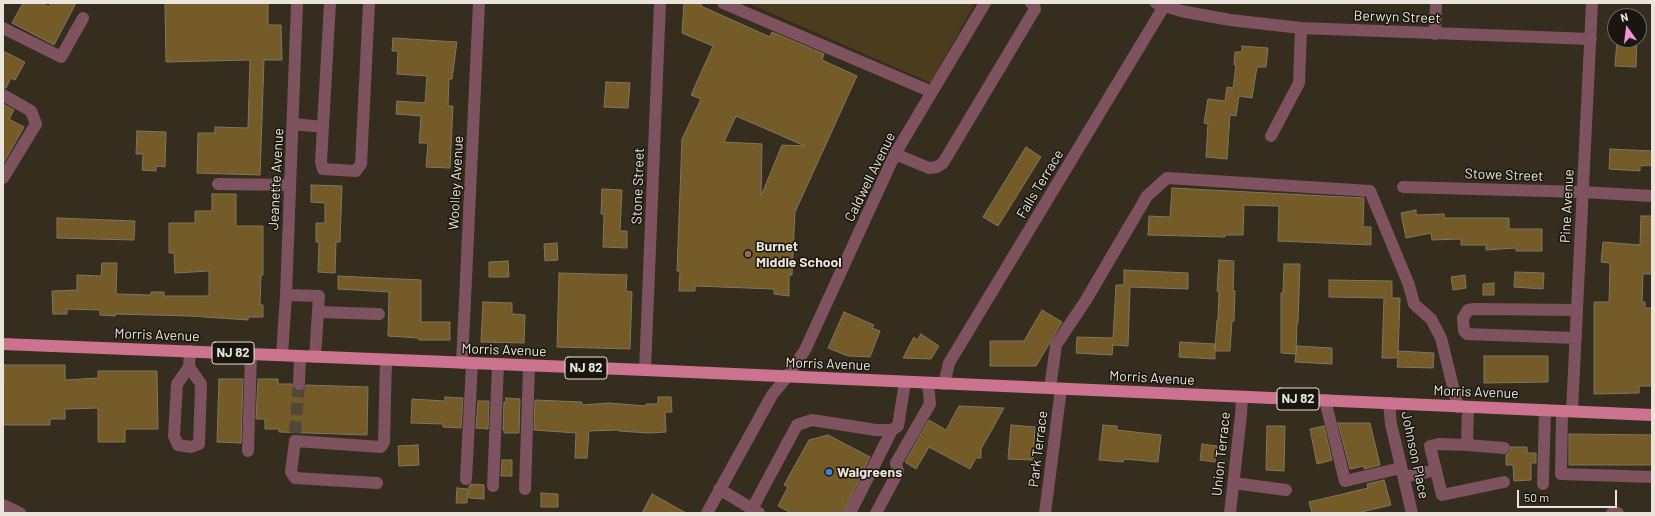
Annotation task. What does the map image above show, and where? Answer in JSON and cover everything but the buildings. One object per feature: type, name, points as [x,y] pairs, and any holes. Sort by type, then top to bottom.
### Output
[{"type":"main road","name":"Morris Avenue","points":[[3,344],[467,364],[645,370],[1652,415]]},
{"type":"street","name":"Jeanette Avenue","points":[[282,355],[294,124],[297,3]]},
{"type":"street","points":[[330,3],[321,162],[323,169],[356,171],[361,164],[369,3]]},
{"type":"street","name":"Woolley Avenue","points":[[466,479],[467,364],[479,3]]},
{"type":"street","name":"Stone Street","points":[[645,370],[660,3]]},
{"type":"street","points":[[723,3],[932,92]]},
{"type":"street","name":"Caldwell Avenue","points":[[707,513],[772,395],[787,377],[805,350],[895,154],[985,3]]},
{"type":"street","points":[[895,154],[929,168],[937,167],[943,164],[1035,9],[1034,5],[1031,3]]},
{"type":"street","points":[[1435,34],[1436,3]]},
{"type":"street","name":"Pine Avenue","points":[[1592,3],[1576,338],[1560,474],[1652,477]]},
{"type":"street","name":"Berwyn Street","points":[[1162,4],[1230,20],[1301,28],[1591,39]]},
{"type":"street","name":"Falls Terrace","points":[[944,384],[949,363],[1162,4]]},
{"type":"street","points":[[3,28],[61,57],[83,18]]},
{"type":"street","points":[[1271,136],[1299,83],[1301,28]]},
{"type":"street","points":[[3,95],[31,111],[36,124],[3,178]]},
{"type":"street","points":[[294,124],[322,128]]},
{"type":"street","name":"Park Terrace","points":[[1045,513],[1055,388],[1056,345],[1086,300],[1147,196],[1167,178],[1370,190],[1409,285],[1414,304],[1431,319],[1441,338],[1463,407]]},
{"type":"street","points":[[218,184],[290,185]]},
{"type":"street","name":"Stowe Street","points":[[1403,187],[1582,192],[1652,196]]},
{"type":"street","points":[[286,295],[319,296],[315,357]]},
{"type":"street","points":[[1576,338],[1467,334],[1464,331],[1463,318],[1468,310],[1474,308],[1577,310]]},
{"type":"street","points":[[318,312],[379,314]]},
{"type":"street","points":[[189,367],[201,384],[199,444],[191,446],[178,445],[174,436],[177,384],[189,367],[190,351]]},
{"type":"street","points":[[248,451],[251,354]]},
{"type":"street","points":[[299,384],[300,356]]},
{"type":"street","points":[[377,483],[295,478],[291,472],[295,437],[381,447],[384,442],[386,360]]},
{"type":"street","points":[[493,486],[498,364]]},
{"type":"street","points":[[525,489],[529,366]]},
{"type":"street","points":[[850,513],[892,430],[898,426],[906,382]]},
{"type":"street","points":[[876,513],[898,472],[896,463],[930,404],[928,383]]},
{"type":"street","name":"Union Terrace","points":[[1230,513],[1242,397]]},
{"type":"street","points":[[1325,400],[1345,481],[1402,472],[1436,470]]},
{"type":"street","name":"Johnson Place","points":[[1389,403],[1391,424],[1412,513]]},
{"type":"street","points":[[1463,407],[1467,445]]},
{"type":"street","points":[[1543,484],[1545,410]]},
{"type":"street","points":[[719,489],[756,511],[797,425],[812,420],[876,430],[892,430]]},
{"type":"street","points":[[1504,448],[1439,444],[1430,446],[1442,495],[1504,482]]},
{"type":"street","points":[[1234,483],[1286,490]]},
{"type":"street","points":[[3,505],[20,513]]},
{"type":"street","points":[[1612,513],[1618,513]]},
{"type":"shaded area","points":[[748,3],[975,3],[931,83]]},
{"type":"tunnel","points":[[295,433],[299,384]]},
{"type":"place","name":"Burnet Middle School","points":[[748,254]]},
{"type":"place","name":"Walgreens","points":[[829,472]]}]
